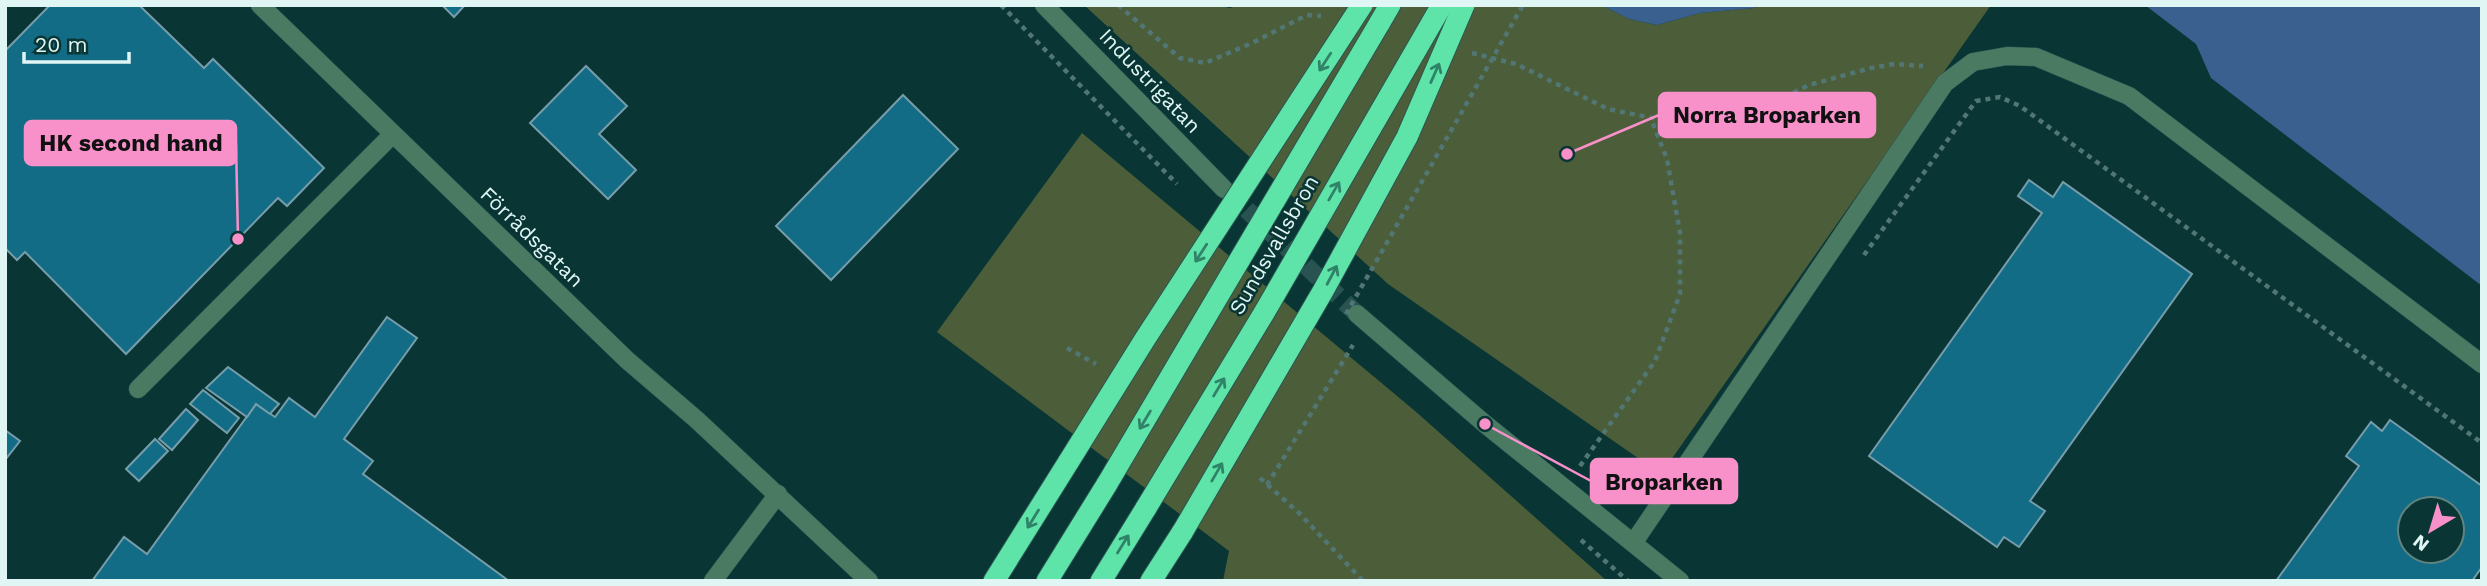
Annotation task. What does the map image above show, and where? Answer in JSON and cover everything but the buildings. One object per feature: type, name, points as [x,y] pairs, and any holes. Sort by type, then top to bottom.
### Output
[{"type":"highway","points":[[994,581],[1145,339],[1363,5]]},
{"type":"highway","points":[[1047,581],[1218,300],[1390,5]]},
{"type":"highway","name":"Sundsvallsbron","points":[[1101,581],[1264,313],[1442,5]]},
{"type":"highway","points":[[1151,581],[1323,291],[1406,137],[1464,5]]},
{"type":"street","name":"Förrådsgatan","points":[[260,5],[627,360],[778,494],[869,581]]},
{"type":"street","name":"Industrigatan","points":[[1044,5],[1224,189]]},
{"type":"street","points":[[1634,542],[1945,83],[1973,62],[2007,56],[2036,57],[2129,96],[2482,364]]},
{"type":"street","points":[[138,389],[393,134]]},
{"type":"street","points":[[1357,319],[1680,581]]},
{"type":"street","points":[[713,581],[778,494]]},
{"type":"path","points":[[1001,5],[1179,185]]},
{"type":"path","points":[[1357,319],[1394,234],[1523,5]]},
{"type":"path","points":[[1564,488],[1655,361],[1679,294],[1680,233],[1667,159],[1651,118],[1677,123],[1754,112],[1809,85],[1894,64],[1950,68],[1989,99]]},
{"type":"path","points":[[1860,261],[1976,101],[2000,97],[2020,106],[2482,443]]},
{"type":"path","points":[[1267,485],[1353,344]]},
{"type":"path","points":[[1067,348],[1098,366]]},
{"type":"path","points":[[1260,478],[1299,513],[1363,581]]},
{"type":"green space","points":[[1084,5],[1216,5],[1230,8],[1238,5],[1601,5],[1629,19],[1657,25],[1700,13],[1754,8],[1760,5],[1991,5],[1661,474],[1388,284]]},
{"type":"green space","points":[[1082,133],[1415,411],[1607,581],[1223,581],[1229,551],[937,332]]},
{"type":"water","points":[[1601,5],[1760,5],[1754,8],[1700,13],[1657,25],[1629,19]]},
{"type":"water","points":[[2145,5],[2482,5],[2482,286],[2211,78],[2196,44]]},
{"type":"tunnel","points":[[1227,191],[1357,314]]},
{"type":"place","name":"Norra Broparken","points":[[1567,154]]},
{"type":"place","name":"HK second hand","points":[[238,239]]},
{"type":"place","name":"Broparken","points":[[1485,424]]}]
